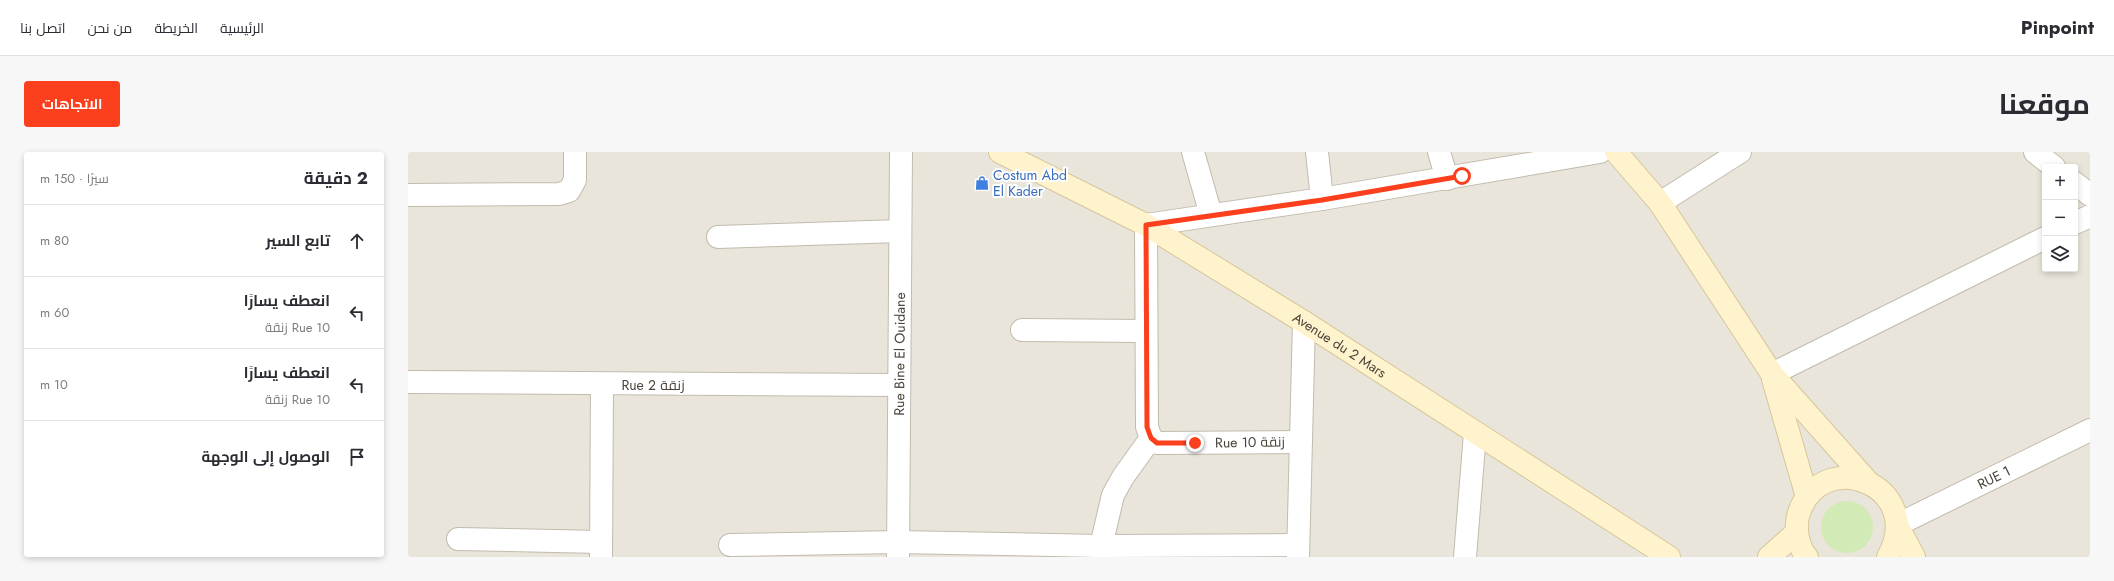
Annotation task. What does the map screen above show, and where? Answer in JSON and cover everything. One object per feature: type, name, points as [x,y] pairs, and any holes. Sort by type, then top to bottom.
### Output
[{"type":"street","points":[[408,195],[559,194],[569,192],[573,188],[575,180],[575,152]]},
{"type":"street","name":"Rue Bine El Ouidane","points":[[898,549],[901,152]]},
{"type":"street","name":"Avenue du 2 Mars","points":[[1000,152],[1146,225],[1304,322],[1669,557]]},
{"type":"street","points":[[1193,152],[1211,216]]},
{"type":"street","points":[[1317,152],[1322,200]]},
{"type":"street","points":[[1439,152],[1447,179]]},
{"type":"street","points":[[1101,551],[1113,495],[1123,477],[1151,438],[1147,427],[1146,225],[1322,200],[1600,152]]},
{"type":"street","points":[[1616,152],[1660,203],[1772,374],[1868,482]]},
{"type":"street","points":[[1660,203],[1740,152]]},
{"type":"street","points":[[2035,152],[2050,164]]},
{"type":"street","points":[[2078,185],[2090,195]]},
{"type":"street","points":[[2078,222],[2090,216]]},
{"type":"street","points":[[718,237],[900,231]]},
{"type":"street","points":[[1772,374],[2042,239]]},
{"type":"street","points":[[730,545],[898,549],[1298,551],[1304,322]]},
{"type":"street","points":[[1022,330],[1146,331]]},
{"type":"street","points":[[1772,374],[1807,497]]},
{"type":"street","name":"Rue 2 زنقة","points":[[408,382],[602,385],[899,385]]},
{"type":"street","points":[[458,539],[601,549],[602,385]]},
{"type":"street","name":"RUE 1","points":[[1897,525],[2090,430]]},
{"type":"street","points":[[1465,557],[1475,433]]},
{"type":"street","name":"Rue 10 زنقة","points":[[1151,438],[1157,443],[1301,442]]},
{"type":"street","points":[[1807,557],[1800,544],[1797,532],[1801,508],[1807,497],[1828,481],[1842,478],[1855,478],[1868,482],[1879,489],[1889,499],[1895,511],[1897,525],[1895,545],[1888,557]]},
{"type":"street","points":[[1897,525],[1914,557]]},
{"type":"street","points":[[1768,557],[1797,532]]},
{"type":"shaded area","points":[[408,152],[2090,152],[2090,557],[408,557]]},
{"type":"green space","points":[[1847,501],[1857,503],[1865,509],[1871,517],[1873,527],[1871,537],[1865,545],[1857,551],[1847,553],[1837,551],[1829,545],[1823,537],[1821,527],[1823,517],[1829,509],[1837,503]]},
{"type":"place","name":"Costum Abd El Kader","points":[[982,183]]},
{"type":"route","points":[[1195,443],[1157,443],[1151,438],[1147,427],[1146,225],[1322,200],[1462,176]]}]
